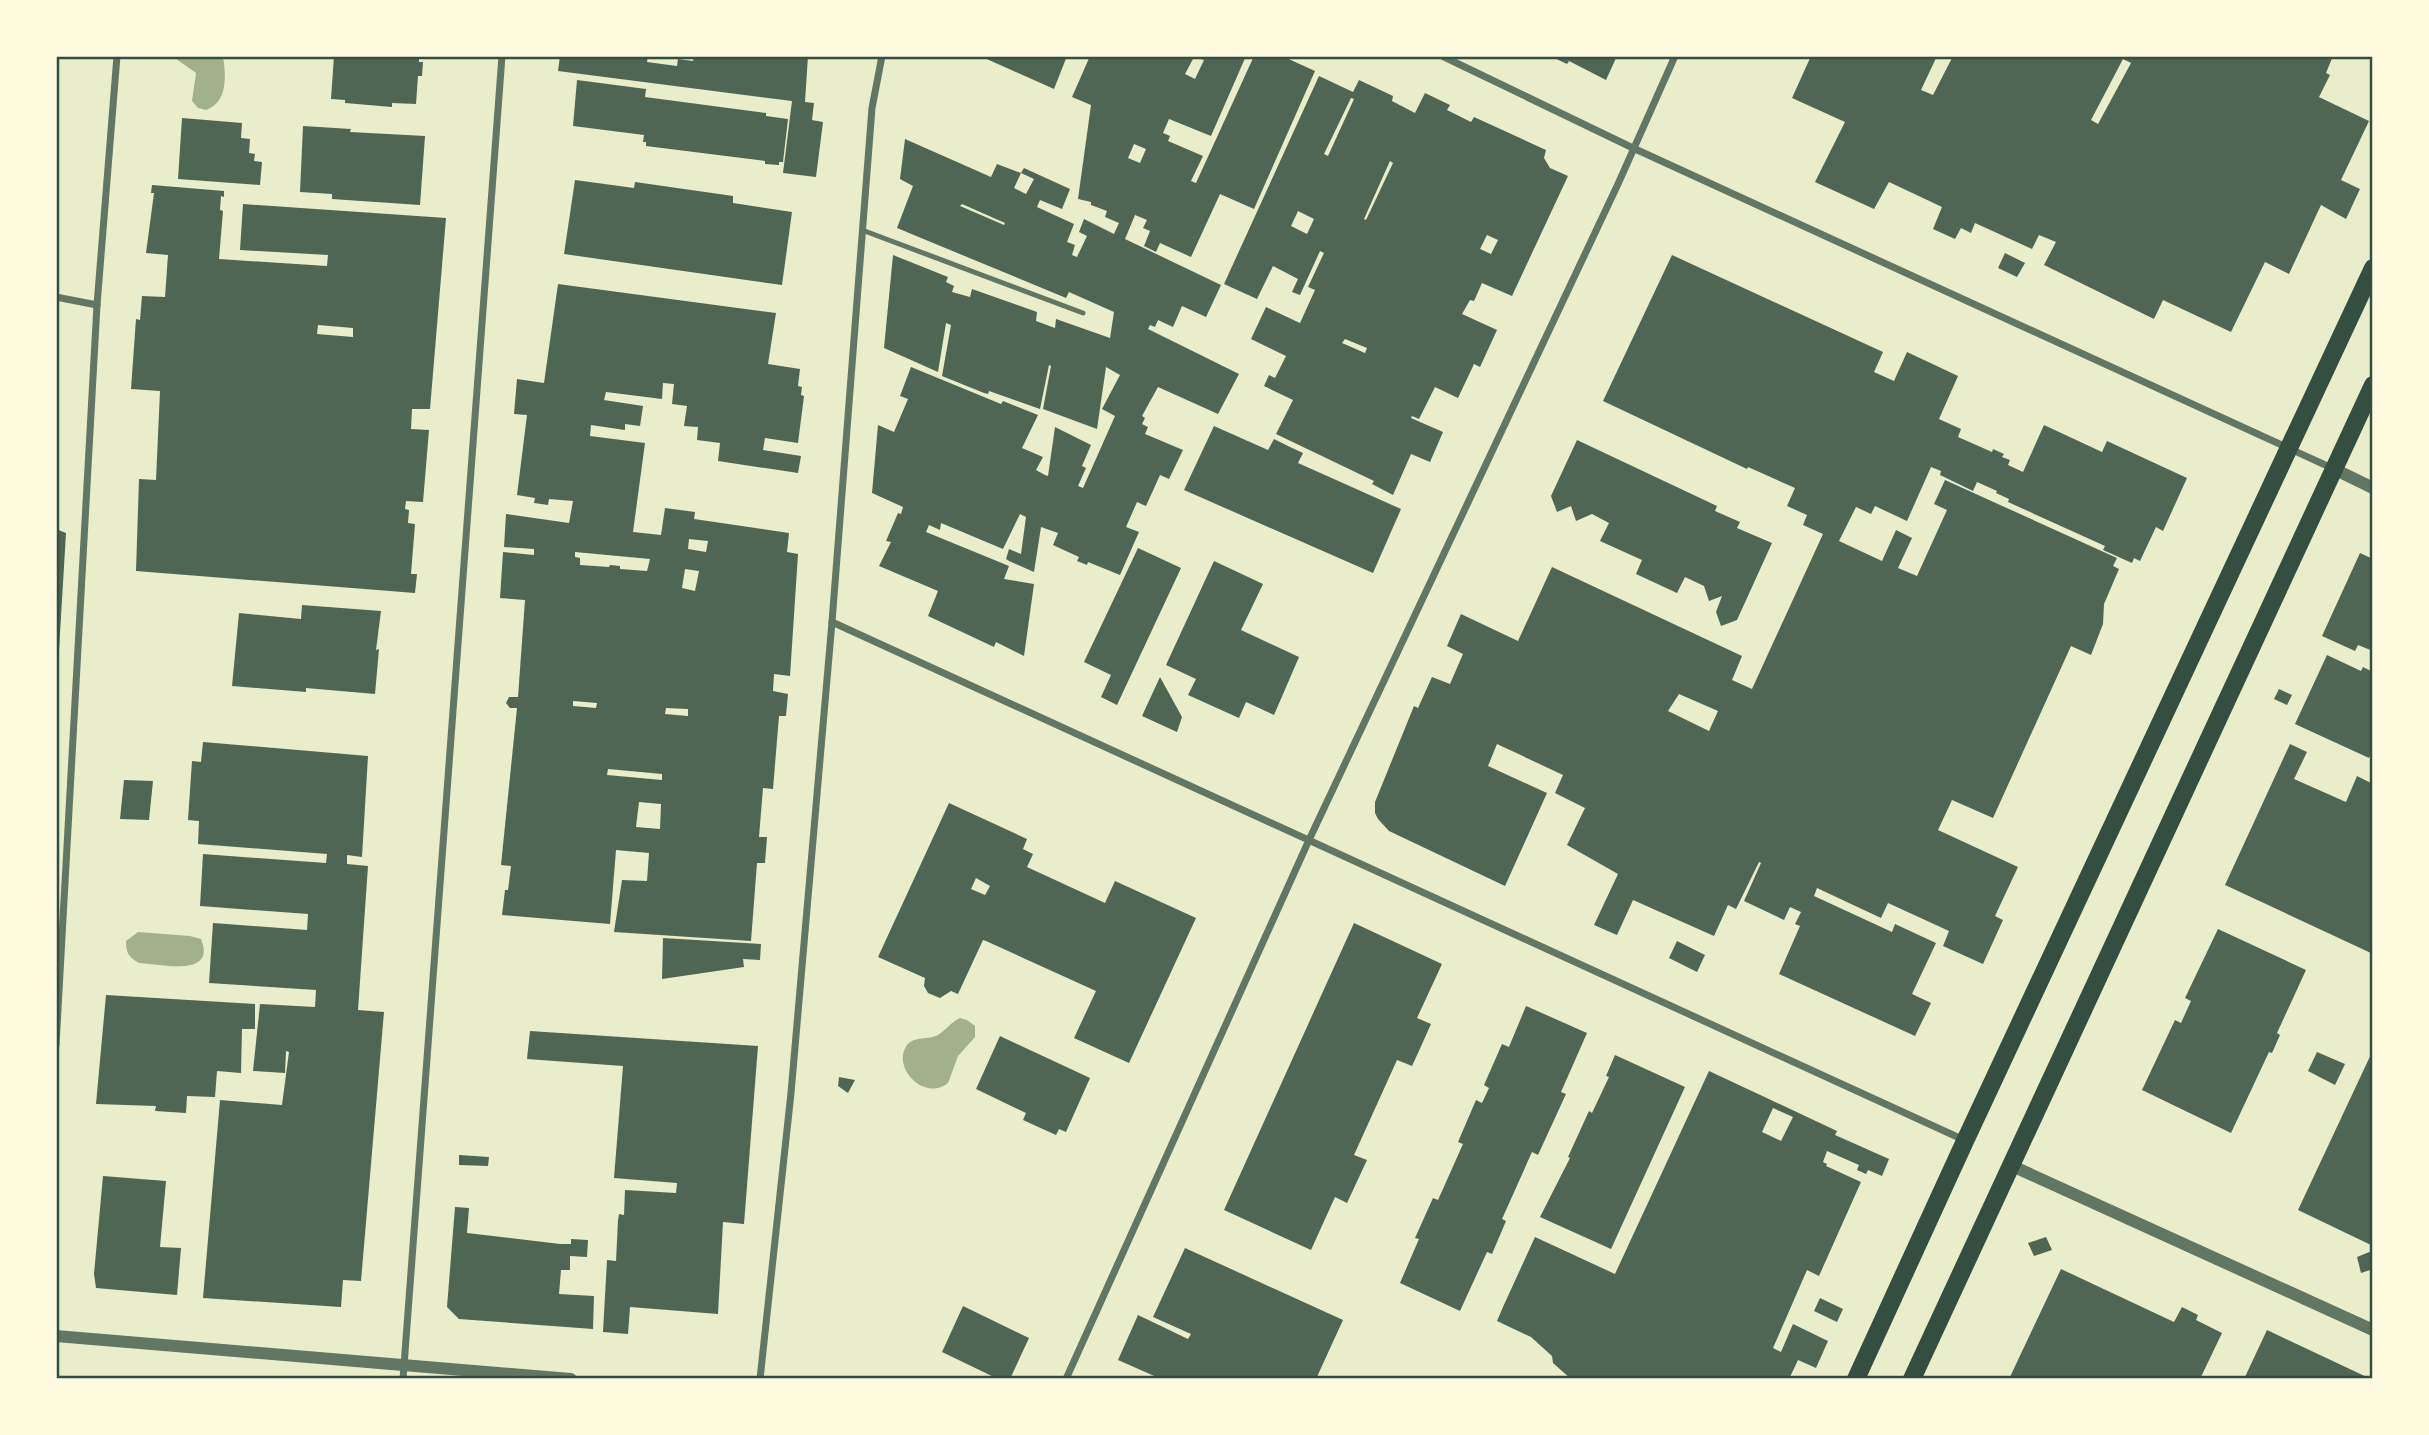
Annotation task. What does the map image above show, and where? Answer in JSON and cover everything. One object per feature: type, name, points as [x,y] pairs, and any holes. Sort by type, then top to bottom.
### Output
[{"type":"main road","points":[[1856,1379],[2373,268]]},
{"type":"main road","points":[[1912,1379],[2373,386]]},
{"type":"street","points":[[56,1045],[59,926],[97,305],[117,56]]},
{"type":"street","points":[[403,1379],[502,56]]},
{"type":"street","points":[[760,1379],[791,1093],[832,622],[872,108],[882,56]]},
{"type":"street","points":[[1442,56],[1633,148],[2373,488]]},
{"type":"street","points":[[1066,1379],[1309,840],[1675,56]]},
{"type":"street","points":[[56,297],[97,305]]},
{"type":"street","points":[[832,622],[1965,1141]]},
{"type":"street","points":[[2010,1165],[2373,1331]]},
{"type":"street","points":[[56,1336],[571,1379]]},
{"type":"lane","points":[[862,230],[1083,313]]},
{"type":"shaded area","points":[[172,56],[223,56],[224,87],[222,95],[213,106],[206,110],[198,108],[192,101],[196,73]]},
{"type":"shaded area","points":[[138,932],[201,939],[204,951],[201,959],[184,966],[139,963],[130,956],[126,945],[126,941]]},
{"type":"shaded area","points":[[960,1018],[975,1026],[975,1037],[958,1056],[948,1083],[939,1088],[920,1085],[912,1079],[903,1063],[907,1045],[914,1040],[938,1035]]},
{"type":"building","points":[[334,56],[419,56],[419,62],[423,62],[422,76],[418,76],[416,104],[392,103],[392,107],[345,103],[345,100],[331,99]]},
{"type":"building","points":[[560,56],[648,56],[647,62],[677,66],[678,59],[693,61],[694,56],[808,56],[805,102],[814,103],[812,120],[823,122],[816,177],[783,173],[792,101],[558,71]]},
{"type":"building","points":[[980,56],[1067,56],[1054,89]]},
{"type":"building","points":[[1090,56],[1246,56],[1211,136],[1169,119],[1163,133],[1170,136],[1168,141],[1203,156],[1191,181],[1196,183],[1254,56],[1282,56],[1315,71],[1254,209],[1220,194],[1191,257],[1160,243],[1156,252],[1144,246],[1150,231],[1143,228],[1147,220],[1135,215],[1125,239],[1221,285],[1206,317],[1182,306],[1173,327],[1158,320],[1155,327],[1150,325],[1148,329],[1239,374],[1218,414],[1158,387],[1142,416],[1145,418],[1142,424],[1148,427],[1145,434],[1183,450],[1169,479],[1160,475],[1146,506],[1137,502],[1126,527],[1139,532],[1120,575],[1088,562],[1087,565],[1077,561],[1079,557],[1053,545],[1058,533],[1041,527],[1034,572],[1009,561],[1006,559],[1009,549],[1021,554],[1026,517],[1020,514],[1003,549],[941,523],[940,530],[929,525],[926,532],[1009,566],[1004,579],[1034,584],[1024,656],[996,642],[994,647],[928,616],[938,591],[879,566],[891,542],[886,541],[903,507],[872,493],[878,425],[894,432],[908,399],[900,396],[911,367],[1001,404],[1003,401],[1038,415],[1022,448],[1043,457],[1036,470],[1045,475],[1048,476],[1055,427],[1091,445],[1082,466],[1086,468],[1078,486],[1083,488],[1115,416],[1102,409],[1120,375],[1106,367],[1097,429],[1043,409],[1051,366],[1049,365],[1040,409],[989,391],[988,394],[984,393],[942,376],[951,325],[946,323],[938,372],[884,348],[893,255],[948,277],[946,282],[954,286],[952,292],[970,297],[972,289],[1037,312],[1036,321],[1055,328],[1056,319],[1110,338],[1114,312],[1069,292],[1066,298],[897,228],[913,186],[900,179],[905,139],[991,177],[997,164],[1021,173],[1024,168],[1070,189],[1062,209],[1040,200],[1037,207],[1074,224],[1067,242],[1075,245],[1072,255],[1077,257],[1087,236],[1079,232],[1084,219],[1114,234],[1119,223],[1105,217],[1107,211],[1091,205],[1091,202],[1078,199],[1091,105],[1072,97]],"holes":[[[1194,57],[1204,60],[1195,79],[1185,74]],[[1134,144],[1146,149],[1140,163],[1128,158]],[[1021,173],[1034,179],[1026,194],[1014,188]],[[962,204],[1005,223],[1004,225],[960,206]]]},
{"type":"building","points":[[1550,56],[1617,56],[1606,80],[1569,61],[1567,64]]},
{"type":"building","points":[[1811,56],[1937,56],[1921,90],[1933,95],[1953,56],[2333,56],[2326,73],[2330,75],[2319,97],[2369,121],[2341,180],[2360,189],[2346,219],[2321,205],[2289,274],[2265,262],[2231,332],[2163,300],[2154,319],[2044,265],[2056,242],[2039,235],[2032,249],[1975,223],[1971,233],[1961,228],[1955,239],[1933,229],[1942,207],[1889,182],[1874,209],[1815,182],[1845,122],[1792,98]],"holes":[[[2123,59],[2131,63],[2098,124],[2091,120]]]},
{"type":"building","points":[[1319,76],[1353,92],[1359,80],[1393,96],[1392,101],[1415,113],[1425,93],[1450,105],[1447,110],[1471,122],[1474,117],[1546,150],[1544,158],[1550,168],[1568,176],[1512,296],[1482,283],[1474,301],[1470,300],[1462,314],[1497,330],[1480,367],[1474,364],[1458,398],[1435,387],[1419,419],[1412,416],[1411,418],[1443,432],[1430,462],[1411,454],[1393,495],[1372,484],[1374,481],[1276,434],[1293,400],[1264,386],[1269,375],[1275,378],[1286,356],[1251,339],[1266,307],[1300,323],[1315,290],[1308,287],[1324,253],[1320,251],[1300,295],[1292,292],[1298,279],[1273,266],[1257,299],[1224,284]],"holes":[[[1351,98],[1354,99],[1328,156],[1324,154]],[[1390,161],[1393,163],[1366,220],[1364,219]],[[1298,211],[1314,219],[1307,234],[1291,226]],[[1487,235],[1498,240],[1491,254],[1480,249]],[[1345,339],[1367,348],[1365,353],[1342,343]]]},
{"type":"building","points":[[577,80],[646,89],[645,97],[766,113],[766,116],[788,119],[783,162],[779,162],[779,165],[765,164],[765,161],[646,146],[646,142],[643,142],[644,135],[573,126]]},
{"type":"building","points":[[182,118],[242,123],[241,138],[250,139],[249,153],[255,154],[254,161],[262,162],[260,185],[178,179]]},
{"type":"building","points":[[303,126],[351,129],[350,132],[425,136],[420,205],[332,199],[332,194],[300,192]]},
{"type":"building","points":[[575,180],[634,188],[635,182],[733,196],[733,203],[792,212],[782,285],[564,254]]},
{"type":"building","points":[[152,185],[224,191],[224,197],[221,196],[220,210],[223,211],[219,259],[327,266],[328,255],[240,250],[243,204],[446,218],[430,409],[412,409],[411,429],[429,430],[423,502],[406,501],[405,509],[409,510],[408,523],[415,524],[411,574],[417,574],[415,593],[136,571],[139,479],[156,480],[160,391],[131,389],[136,319],[140,320],[142,296],[165,297],[168,255],[146,253],[154,193],[151,193]],"holes":[[[318,325],[353,328],[353,337],[317,334]]]},
{"type":"building","points":[[2005,253],[2025,263],[2017,277],[1998,268]]},
{"type":"building","points":[[1672,255],[1883,352],[1874,372],[1894,381],[1907,352],[1958,376],[1939,419],[1961,429],[1958,437],[1992,452],[1993,449],[2004,454],[2002,457],[2010,460],[2008,465],[2023,472],[2044,425],[2102,452],[2107,441],[2187,478],[2163,531],[2156,527],[2140,561],[2134,558],[2132,563],[2103,550],[2105,546],[2008,502],[2009,499],[1996,493],[1997,491],[1977,482],[1973,491],[1940,475],[1941,471],[1931,467],[1907,521],[1875,506],[1871,514],[1856,507],[1839,541],[1882,561],[1896,530],[1912,538],[1898,568],[1917,576],[1947,510],[1934,504],[1945,480],[2117,558],[2113,566],[2119,569],[2104,604],[2103,624],[2091,655],[2071,646],[1993,818],[1952,800],[1938,830],[2018,867],[1995,916],[2003,920],[1983,964],[1943,946],[1949,931],[1888,903],[1881,918],[1817,888],[1814,896],[1892,932],[1895,924],[1936,943],[1912,994],[1931,1003],[1915,1036],[1779,974],[1800,926],[1795,924],[1801,912],[1790,907],[1784,920],[1744,901],[1761,863],[1759,862],[1736,909],[1728,905],[1714,936],[1633,900],[1617,935],[1594,925],[1618,874],[1567,845],[1585,808],[1555,793],[1563,775],[1497,744],[1488,766],[1547,793],[1505,886],[1389,831],[1375,813],[1375,802],[1414,706],[1418,708],[1432,677],[1450,684],[1463,654],[1447,646],[1461,614],[1518,641],[1552,567],[1742,656],[1732,680],[1752,689],[1823,534],[1803,525],[1807,515],[1787,506],[1795,488],[1748,467],[1747,469],[1603,401]],"holes":[[[1679,694],[1718,711],[1709,731],[1668,711]]]},
{"type":"building","points":[[558,284],[776,313],[768,364],[800,369],[798,386],[802,387],[801,395],[804,396],[798,443],[765,438],[763,450],[801,456],[798,473],[718,461],[720,443],[697,440],[698,427],[684,426],[687,406],[672,404],[674,384],[663,383],[662,399],[606,392],[604,400],[643,406],[640,426],[625,424],[625,430],[591,425],[590,436],[645,443],[633,532],[661,535],[665,508],[695,512],[694,519],[789,533],[787,552],[798,554],[790,676],[774,674],[773,691],[788,694],[786,716],[779,716],[773,789],[763,788],[759,837],[767,837],[765,863],[757,863],[751,941],[614,932],[622,880],[647,881],[649,853],[616,850],[610,924],[502,915],[511,866],[501,865],[517,708],[510,708],[506,703],[509,697],[518,697],[525,600],[500,598],[503,552],[534,555],[534,549],[504,547],[506,514],[569,523],[573,501],[549,499],[548,505],[534,503],[535,498],[517,495],[527,415],[514,414],[517,379],[544,383]],"holes":[[[689,539],[708,541],[706,552],[688,549]],[[575,552],[650,559],[647,571],[620,569],[620,566],[610,565],[580,565],[580,558],[575,557]],[[685,569],[699,571],[695,591],[682,588]],[[573,701],[597,703],[596,708],[573,706]],[[666,708],[688,709],[688,716],[665,714]],[[608,769],[662,774],[662,780],[607,775]],[[639,802],[661,804],[660,829],[636,827]]]},
{"type":"building","points":[[1214,426],[1268,450],[1274,439],[1303,453],[1298,463],[1401,509],[1373,573],[1184,490]]},
{"type":"building","points":[[1577,440],[1717,506],[1715,511],[1740,522],[1737,528],[1772,543],[1737,620],[1721,626],[1716,612],[1722,596],[1709,601],[1704,586],[1685,577],[1677,593],[1636,574],[1642,560],[1600,541],[1609,523],[1592,514],[1576,521],[1571,506],[1557,512],[1551,496]]},
{"type":"building","points":[[56,529],[66,533],[59,650],[56,649]]},
{"type":"building","points":[[1138,548],[1181,568],[1117,705],[1101,697],[1111,675],[1084,662]]},
{"type":"building","points":[[2360,553],[2373,559],[2373,651],[2358,645],[2355,651],[2322,636]]},
{"type":"building","points":[[1214,561],[1263,584],[1241,630],[1299,657],[1274,715],[1246,702],[1239,718],[1188,695],[1196,679],[1166,665]]},
{"type":"building","points":[[302,605],[381,611],[376,650],[379,649],[375,694],[306,688],[306,692],[232,686],[239,613],[301,619]]},
{"type":"building","points":[[2327,655],[2361,671],[2363,667],[2373,672],[2373,749],[2369,758],[2295,724]]},
{"type":"building","points":[[1160,677],[1182,717],[1177,732],[1142,716]]},
{"type":"building","points":[[2279,689],[2292,695],[2287,705],[2274,699]]},
{"type":"building","points":[[203,742],[368,756],[362,857],[347,855],[347,864],[368,866],[358,1010],[384,1012],[361,1281],[343,1280],[341,1307],[203,1298],[220,1100],[282,1105],[289,1052],[286,1051],[285,1073],[253,1071],[260,1004],[315,1007],[316,990],[209,983],[213,923],[307,930],[308,914],[200,906],[203,854],[326,863],[327,854],[198,844],[199,821],[188,820],[192,761],[201,762]]},
{"type":"building","points":[[2290,744],[2307,752],[2294,779],[2346,802],[2357,776],[2373,784],[2373,954],[2225,885]]},
{"type":"building","points":[[124,780],[153,781],[149,820],[120,819]]},
{"type":"building","points":[[949,803],[1027,839],[1023,849],[1033,854],[1027,867],[1105,903],[1115,881],[1196,918],[1129,1063],[1074,1038],[1096,991],[986,941],[983,940],[958,994],[951,991],[940,998],[928,993],[924,986],[925,978],[878,957]],"holes":[[[976,878],[990,886],[985,895],[971,889]]]},
{"type":"building","points":[[1354,923],[1442,964],[1417,1018],[1431,1024],[1418,1053],[1412,1066],[1397,1060],[1354,1155],[1367,1160],[1347,1203],[1335,1197],[1311,1250],[1224,1210]]},
{"type":"building","points":[[2218,929],[2306,970],[2277,1033],[2280,1035],[2272,1053],[2269,1052],[2231,1133],[2142,1090],[2175,1020],[2181,1023],[2191,1001],[2185,998]]},
{"type":"building","points":[[663,938],[761,944],[760,960],[743,959],[744,967],[662,979]]},
{"type":"building","points":[[1677,941],[1705,955],[1697,972],[1669,958]]},
{"type":"building","points":[[106,995],[255,1004],[255,1029],[242,1029],[241,1073],[217,1071],[215,1097],[187,1096],[186,1113],[155,1111],[156,1106],[96,1104]]},
{"type":"building","points":[[1526,1006],[1587,1033],[1561,1092],[1566,1094],[1538,1155],[1532,1152],[1502,1219],[1506,1221],[1492,1254],[1487,1252],[1460,1311],[1400,1283],[1419,1239],[1415,1238],[1433,1198],[1438,1200],[1463,1144],[1458,1142],[1476,1100],[1482,1103],[1489,1088],[1484,1085],[1502,1044],[1509,1047]]},
{"type":"building","points":[[530,1031],[758,1046],[744,1224],[723,1222],[718,1314],[630,1307],[628,1334],[603,1332],[607,1260],[616,1261],[618,1220],[619,1214],[624,1215],[625,1190],[676,1193],[677,1183],[614,1178],[623,1066],[527,1059]]},
{"type":"building","points":[[1000,1036],[1090,1078],[1066,1132],[1059,1129],[1056,1135],[1023,1120],[1026,1113],[976,1089]]},
{"type":"building","points":[[2373,1050],[2373,1240],[2371,1245],[2298,1210]]},
{"type":"building","points":[[2317,1052],[2345,1064],[2335,1085],[2308,1071]]},
{"type":"building","points":[[1615,1055],[1685,1087],[1611,1249],[1540,1217],[1570,1158],[1568,1157],[1589,1111],[1592,1113],[1609,1077],[1606,1076]]},
{"type":"building","points":[[1709,1071],[1837,1131],[1835,1135],[1889,1159],[1882,1176],[1868,1170],[1866,1174],[1857,1170],[1859,1165],[1827,1151],[1823,1162],[1826,1166],[1861,1182],[1819,1276],[1807,1270],[1773,1348],[1781,1352],[1793,1324],[1828,1341],[1816,1368],[1798,1360],[1789,1379],[1571,1379],[1553,1363],[1552,1356],[1531,1337],[1497,1321],[1535,1237],[1615,1274]],"holes":[[[1773,1108],[1793,1117],[1781,1141],[1762,1132]]]},
{"type":"building","points":[[839,1077],[855,1080],[848,1093],[838,1086]]},
{"type":"building","points":[[459,1155],[489,1157],[488,1166],[459,1165]]},
{"type":"building","points":[[103,1176],[166,1181],[160,1247],[181,1248],[177,1295],[96,1288],[94,1274]]},
{"type":"building","points":[[455,1207],[469,1208],[467,1233],[560,1244],[571,1244],[571,1239],[588,1240],[587,1257],[570,1256],[570,1270],[561,1270],[559,1294],[594,1296],[593,1329],[459,1319],[447,1307]]},
{"type":"building","points":[[2046,1237],[2052,1250],[2034,1256],[2028,1243]]},
{"type":"building","points":[[1185,1248],[1343,1320],[1316,1379],[1161,1379],[1118,1360],[1138,1315],[1188,1339],[1191,1334],[1153,1317]]},
{"type":"building","points":[[2372,1251],[2373,1269],[2361,1273],[2357,1257]]},
{"type":"building","points":[[2061,1269],[2174,1322],[2182,1307],[2198,1315],[2196,1320],[2222,1333],[2200,1379],[2009,1379]]},
{"type":"building","points":[[1820,1298],[1843,1309],[1837,1322],[1814,1311]]},
{"type":"building","points":[[963,1306],[1029,1338],[1010,1379],[998,1379],[942,1352]]},
{"type":"building","points":[[2267,1330],[2371,1379],[2244,1379]]}]
